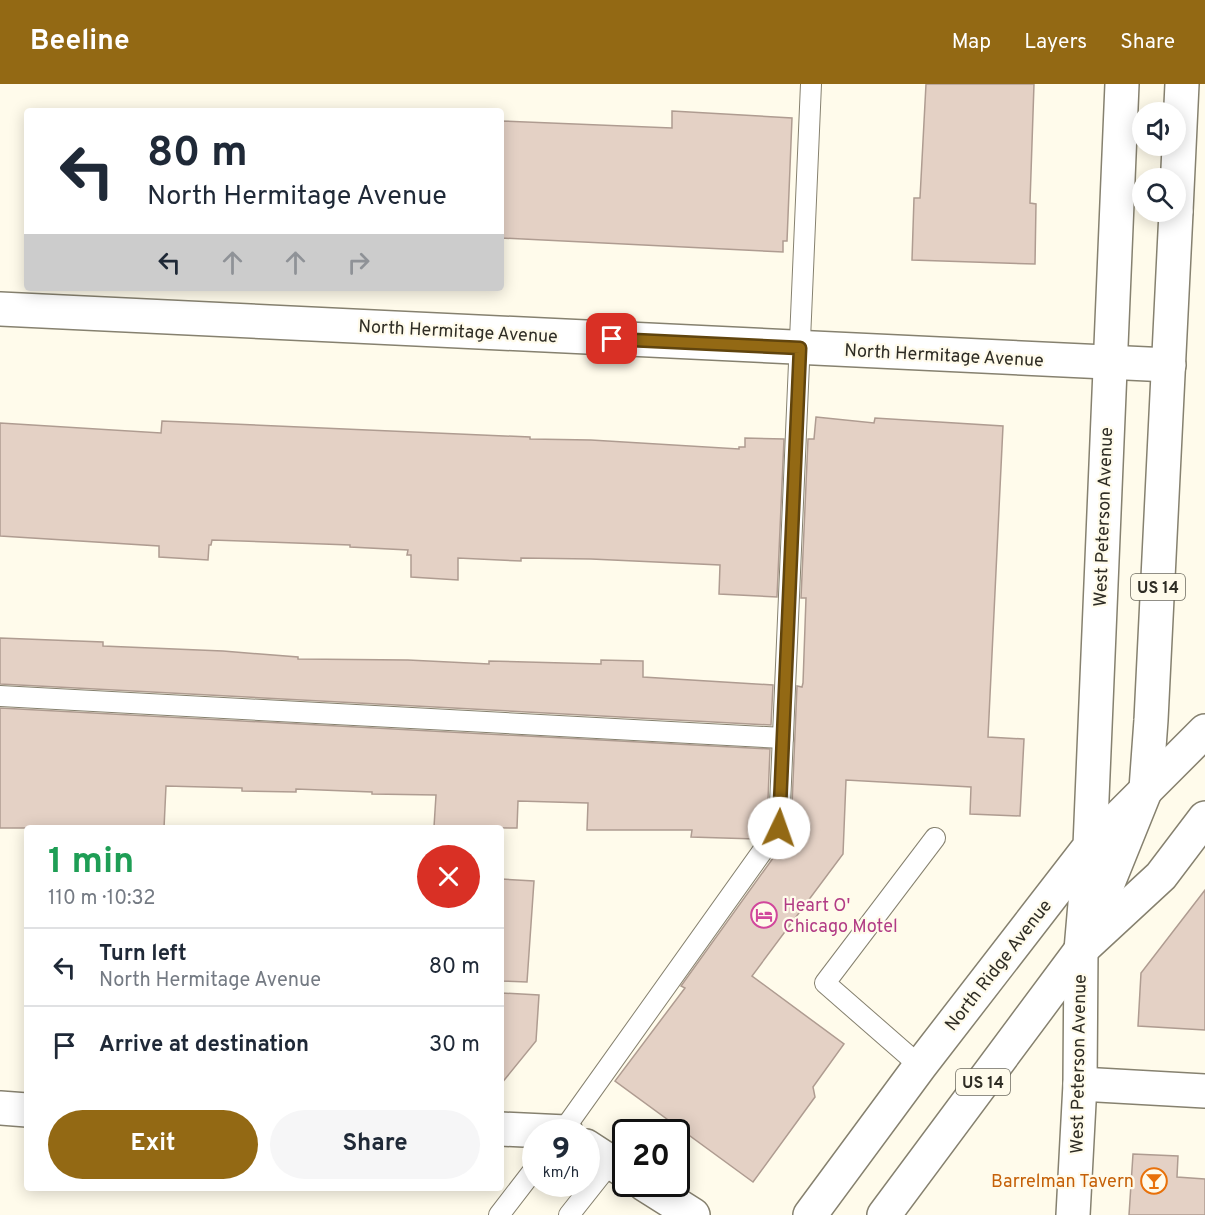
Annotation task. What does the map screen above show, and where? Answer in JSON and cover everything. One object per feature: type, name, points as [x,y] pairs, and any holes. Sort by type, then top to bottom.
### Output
[{"type":"main road","name":"West Peterson Avenue","points":[[1073,1215],[1080,1084],[1081,950],[1090,846],[1122,84]]},
{"type":"main road","name":"West Peterson Avenue","points":[[1178,168],[1182,84]]},
{"type":"main road","name":"West Peterson Avenue","points":[[1081,950],[1146,789],[1175,222]]},
{"type":"main road","name":"North Hermitage Avenue","points":[[0,309],[1109,364],[1168,365]]},
{"type":"main road","name":"North Ridge Avenue","points":[[810,1215],[920,1066],[1090,846],[1205,730]]},
{"type":"main road","points":[[1081,950],[1161,876],[1205,818]]},
{"type":"main road","name":"US 14","points":[[884,1215],[1081,950]]},
{"type":"main road","points":[[1080,1084],[1205,1091]]},
{"type":"main road","points":[[0,1108],[24,1110]]},
{"type":"main road","points":[[504,1130],[522,1133]]},
{"type":"main road","points":[[665,1197],[693,1215]]},
{"type":"lane","points":[[600,1123],[779,828],[811,84]]},
{"type":"lane","points":[[0,696],[783,738]]},
{"type":"lane","points":[[920,1066],[825,983],[935,838]]},
{"type":"lane","points":[[499,1215],[522,1185]]},
{"type":"lane","points":[[569,1215],[573,1197]]},
{"type":"building","points":[[926,84],[1034,84],[1030,203],[1036,204],[1035,264],[912,260],[914,198],[920,198]]},
{"type":"building","points":[[672,111],[792,118],[787,241],[783,241],[783,252],[504,238],[504,121],[672,128]]},
{"type":"building","points":[[816,417],[874,423],[875,418],[1003,426],[988,737],[1024,739],[1020,816],[970,814],[971,787],[846,780],[843,854],[752,976],[844,1044],[813,1087],[815,1097],[753,1182],[690,1136],[690,1119],[667,1119],[615,1081],[685,988],[681,986],[786,840],[791,829],[797,686],[802,687],[803,683],[806,598],[801,598],[808,439],[814,439]]},
{"type":"building","points":[[162,421],[530,437],[530,439],[591,440],[739,449],[739,447],[745,447],[745,438],[784,439],[777,597],[719,594],[720,565],[591,559],[521,558],[521,561],[458,558],[458,580],[411,577],[411,555],[407,555],[408,550],[350,547],[350,545],[212,540],[209,545],[208,560],[159,557],[159,546],[0,536],[0,423],[161,433]]},
{"type":"building","points":[[0,638],[103,642],[103,646],[223,651],[298,657],[298,659],[408,660],[489,664],[489,661],[601,664],[601,660],[643,661],[643,677],[773,685],[771,725],[0,684]]},
{"type":"building","points":[[0,708],[770,749],[767,824],[756,839],[691,837],[692,830],[587,830],[588,803],[518,801],[517,828],[504,828],[504,825],[434,825],[436,795],[296,789],[296,792],[242,791],[242,788],[166,786],[164,825],[24,825],[24,828],[0,828]]},
{"type":"building","points":[[504,879],[534,881],[527,982],[504,981]]},
{"type":"building","points":[[1205,890],[1205,1030],[1138,1026],[1141,973]]},
{"type":"building","points":[[504,993],[539,995],[536,1041],[504,1080]]},
{"type":"building","name":"Barrelman Tavern","points":[[1133,1154],[1178,1156],[1177,1177],[1205,1179],[1205,1215],[1129,1215]]},
{"type":"place","name":"Heart O' Chicago Motel","points":[[764,915]]},
{"type":"place","name":"Barrelman Tavern","points":[[1154,1181]]},
{"type":"route","points":[[612,339],[800,348],[779,828]]}]
